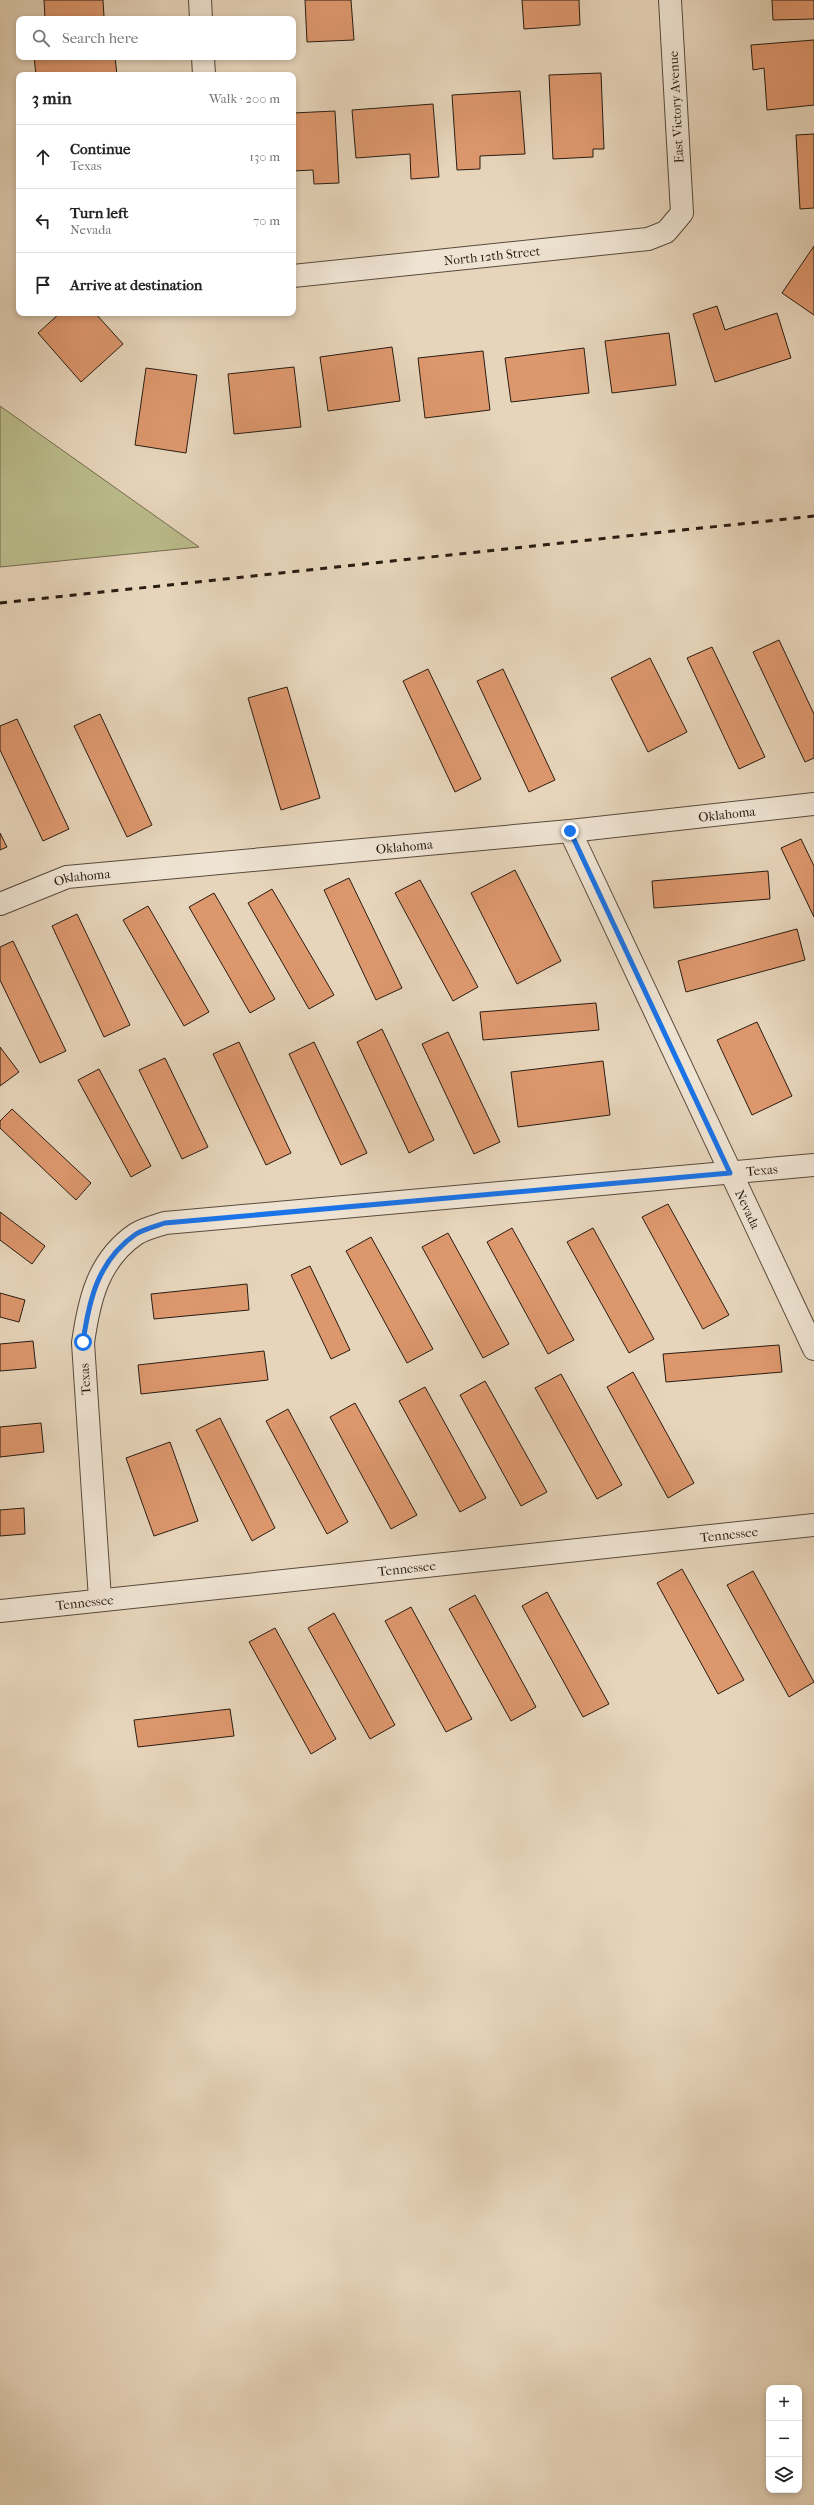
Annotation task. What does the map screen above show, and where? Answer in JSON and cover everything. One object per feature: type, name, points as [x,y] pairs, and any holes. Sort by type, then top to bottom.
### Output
[{"type":"street","points":[[200,0],[201,16]]},
{"type":"street","name":"East Victory Avenue","points":[[670,0],[682,213]]},
{"type":"street","points":[[203,60],[204,72]]},
{"type":"street","name":"North 12th Street","points":[[296,276],[648,239],[666,232],[682,213]]},
{"type":"street","name":"Oklahoma","points":[[0,904],[67,877],[570,831],[814,804]]},
{"type":"street","name":"Nevada","points":[[570,831],[814,1349]]},
{"type":"street","name":"Texas","points":[[100,1599],[83,1342],[89,1303],[100,1275],[117,1252],[137,1233],[165,1223],[814,1165]]},
{"type":"street","name":"Tennessee","points":[[0,1610],[814,1525]]},
{"type":"green space","points":[[0,406],[199,547],[0,567]]},
{"type":"building","points":[[44,0],[103,0],[104,16],[45,16]]},
{"type":"building","points":[[305,0],[351,0],[354,40],[307,42]]},
{"type":"building","points":[[522,0],[579,0],[580,25],[524,29]]},
{"type":"building","points":[[772,0],[814,0],[814,19],[773,20]]},
{"type":"building","points":[[814,40],[814,105],[767,110],[764,68],[753,70],[751,45]]},
{"type":"building","points":[[34,60],[115,60],[117,72],[36,72]]},
{"type":"building","points":[[601,73],[604,149],[593,149],[593,157],[553,159],[549,75]]},
{"type":"building","points":[[520,91],[525,154],[480,156],[480,169],[457,170],[452,95]]},
{"type":"building","points":[[433,104],[439,177],[411,179],[410,154],[356,158],[352,110]]},
{"type":"building","points":[[335,111],[339,183],[314,184],[313,170],[296,171],[296,113]]},
{"type":"building","points":[[814,134],[814,208],[800,209],[796,135]]},
{"type":"building","points":[[814,246],[814,315],[782,293]]},
{"type":"building","points":[[717,306],[725,330],[777,313],[791,358],[715,382],[693,314]]},
{"type":"building","points":[[57,316],[98,316],[123,344],[81,382],[38,333]]},
{"type":"building","points":[[669,333],[676,385],[612,393],[605,341]]},
{"type":"building","points":[[392,347],[400,401],[328,411],[320,357]]},
{"type":"building","points":[[584,348],[589,393],[511,402],[505,358]]},
{"type":"building","points":[[483,351],[490,410],[425,418],[418,358]]},
{"type":"building","points":[[294,367],[301,427],[234,434],[228,374]]},
{"type":"building","points":[[146,368],[197,375],[186,453],[135,445]]},
{"type":"building","points":[[779,640],[814,714],[814,758],[805,762],[753,652]]},
{"type":"building","points":[[712,647],[765,757],[739,769],[687,658]]},
{"type":"building","points":[[650,658],[687,732],[648,752],[611,678]]},
{"type":"building","points":[[428,669],[481,779],[455,792],[403,681]]},
{"type":"building","points":[[503,669],[555,780],[529,792],[477,681]]},
{"type":"building","points":[[287,687],[320,798],[281,810],[248,698]]},
{"type":"building","points":[[100,714],[152,825],[127,837],[74,726]]},
{"type":"building","points":[[17,719],[69,829],[43,841],[0,750],[0,726]]},
{"type":"building","points":[[0,833],[7,847],[0,850]]},
{"type":"building","points":[[801,839],[814,866],[814,917],[781,848]]},
{"type":"building","points":[[515,870],[561,961],[517,984],[471,893]]},
{"type":"building","points":[[768,871],[770,899],[654,908],[652,881]]},
{"type":"building","points":[[349,878],[402,988],[376,1000],[324,890]]},
{"type":"building","points":[[420,880],[478,987],[453,1001],[395,893]]},
{"type":"building","points":[[272,889],[334,995],[309,1009],[248,903]]},
{"type":"building","points":[[214,893],[275,999],[250,1013],[189,907]]},
{"type":"building","points":[[148,906],[209,1012],[184,1026],[123,920]]},
{"type":"building","points":[[77,914],[130,1025],[104,1037],[52,926]]},
{"type":"building","points":[[797,929],[805,960],[686,992],[678,961]]},
{"type":"building","points":[[13,941],[66,1051],[40,1063],[0,980],[0,947]]},
{"type":"building","points":[[596,1003],[599,1030],[483,1040],[480,1012]]},
{"type":"building","points":[[757,1022],[792,1096],[752,1115],[717,1040]]},
{"type":"building","points":[[382,1029],[434,1140],[409,1153],[357,1042]]},
{"type":"building","points":[[448,1032],[500,1142],[474,1154],[422,1044]]},
{"type":"building","points":[[239,1042],[291,1153],[266,1165],[213,1054]]},
{"type":"building","points":[[314,1042],[367,1153],[341,1165],[289,1054]]},
{"type":"building","points":[[0,1047],[19,1072],[0,1086]]},
{"type":"building","points":[[165,1058],[208,1147],[182,1159],[139,1070]]},
{"type":"building","points":[[603,1061],[610,1115],[518,1127],[511,1072]]},
{"type":"building","points":[[99,1069],[151,1166],[131,1177],[78,1080]]},
{"type":"building","points":[[12,1109],[91,1183],[76,1200],[0,1128],[0,1121]]},
{"type":"building","points":[[668,1204],[729,1315],[703,1329],[642,1217]]},
{"type":"building","points":[[0,1212],[45,1246],[32,1264],[0,1240]]},
{"type":"building","points":[[512,1228],[574,1340],[548,1354],[487,1242]]},
{"type":"building","points":[[593,1228],[654,1339],[629,1353],[567,1242]]},
{"type":"building","points":[[448,1233],[509,1344],[483,1358],[422,1247]]},
{"type":"building","points":[[371,1237],[433,1349],[407,1363],[346,1251]]},
{"type":"building","points":[[310,1266],[350,1350],[331,1359],[291,1275]]},
{"type":"building","points":[[247,1284],[249,1310],[154,1319],[151,1294]]},
{"type":"building","points":[[0,1293],[25,1300],[19,1322],[0,1317]]},
{"type":"building","points":[[33,1341],[36,1368],[0,1371],[0,1344]]},
{"type":"building","points":[[779,1345],[782,1372],[666,1382],[663,1354]]},
{"type":"building","points":[[264,1351],[268,1380],[141,1394],[138,1365]]},
{"type":"building","points":[[633,1372],[694,1483],[668,1498],[607,1387]]},
{"type":"building","points":[[561,1374],[622,1485],[597,1499],[535,1388]]},
{"type":"building","points":[[485,1381],[547,1492],[521,1506],[460,1395]]},
{"type":"building","points":[[425,1387],[486,1498],[460,1512],[399,1401]]},
{"type":"building","points":[[355,1403],[417,1515],[391,1529],[330,1417]]},
{"type":"building","points":[[288,1409],[348,1522],[327,1534],[266,1421]]},
{"type":"building","points":[[220,1418],[275,1528],[252,1541],[196,1430]]},
{"type":"building","points":[[41,1423],[44,1452],[0,1457],[0,1427]]},
{"type":"building","points":[[170,1442],[198,1521],[154,1536],[126,1458]]},
{"type":"building","points":[[24,1508],[25,1534],[0,1536],[0,1510]]},
{"type":"building","points":[[682,1569],[744,1680],[718,1694],[657,1583]]},
{"type":"building","points":[[753,1571],[814,1682],[789,1697],[727,1585]]},
{"type":"building","points":[[547,1592],[609,1704],[583,1717],[522,1606]]},
{"type":"building","points":[[475,1595],[536,1707],[511,1721],[449,1609]]},
{"type":"building","points":[[411,1607],[472,1719],[446,1732],[385,1621]]},
{"type":"building","points":[[334,1613],[395,1725],[370,1739],[308,1628]]},
{"type":"building","points":[[275,1628],[336,1739],[311,1754],[249,1642]]},
{"type":"building","points":[[230,1709],[234,1736],[138,1747],[134,1720]]},
{"type":"railway","points":[[0,603],[814,516]]},
{"type":"route","points":[[83,1342],[89,1303],[100,1275],[117,1252],[137,1233],[165,1223],[730,1173],[570,831]]}]
